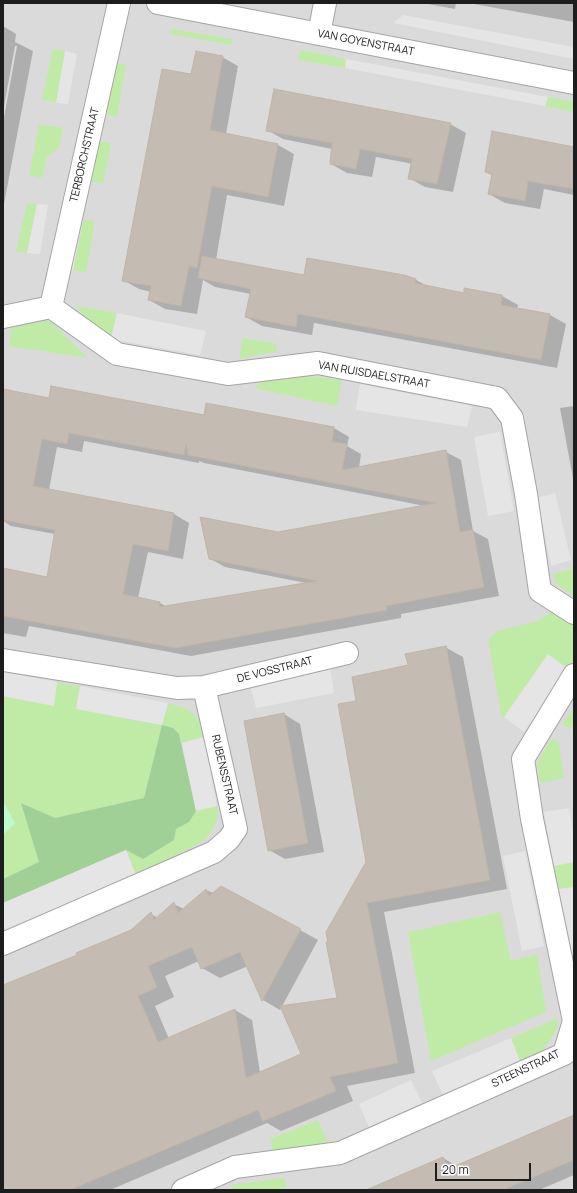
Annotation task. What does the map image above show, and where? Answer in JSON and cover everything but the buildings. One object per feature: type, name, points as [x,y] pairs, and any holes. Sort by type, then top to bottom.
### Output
[{"type":"street","name":"TERBORCHSTRAAT","points":[[51,307],[119,3]]},
{"type":"street","name":"VAN GOYENSTRAAT","points":[[158,3],[574,83]]},
{"type":"street","points":[[319,34],[325,3]]},
{"type":"street","points":[[3,317],[51,307]]},
{"type":"street","name":"VAN RUISDAELSTRAAT","points":[[51,307],[117,354],[228,374],[318,363],[497,398],[512,418],[527,501],[540,591],[574,613]]},
{"type":"street","name":"DE VOSSTRAAT","points":[[204,688],[346,653]]},
{"type":"street","points":[[3,660],[177,688],[204,688]]},
{"type":"street","name":"STEENSTRAAT","points":[[183,1190],[235,1167],[340,1153],[564,1054],[574,1021],[532,820],[523,759],[574,675]]},
{"type":"street","name":"RUBENSSTRAAT","points":[[3,944],[214,852],[230,839],[236,829],[204,688]]},
{"type":"shaded area","points":[[3,3],[574,3],[574,1190],[3,1190]]},
{"type":"shaded area","points":[[403,15],[574,47],[574,59],[393,23]]},
{"type":"shaded area","points":[[65,51],[77,54],[68,104],[56,103]]},
{"type":"shaded area","points":[[346,59],[548,97],[545,106],[345,68]]},
{"type":"shaded area","points":[[37,204],[48,205],[40,254],[27,253]]},
{"type":"shaded area","points":[[74,218],[83,220],[73,270],[63,267]]},
{"type":"shaded area","points":[[117,313],[206,331],[200,355],[111,339]]},
{"type":"shaded area","points":[[360,384],[472,406],[467,427],[356,410]]},
{"type":"shaded area","points":[[500,432],[514,511],[488,516],[474,437]]},
{"type":"shaded area","points":[[555,493],[571,560],[551,566],[537,498]]},
{"type":"shaded area","points":[[548,654],[568,669],[524,732],[504,717]]},
{"type":"shaded area","points":[[330,668],[334,693],[256,708],[250,684]]},
{"type":"shaded area","points":[[3,672],[57,682],[54,706],[3,696]]},
{"type":"shaded area","points":[[80,686],[168,703],[162,725],[76,709]]},
{"type":"shaded area","points":[[204,737],[217,806],[196,811],[182,743]]},
{"type":"shaded area","points":[[569,808],[574,838],[574,862],[554,866],[544,812]]},
{"type":"shaded area","points":[[126,850],[136,875],[3,930],[3,903]]},
{"type":"shaded area","points":[[525,851],[544,946],[522,951],[503,856]]},
{"type":"shaded area","points":[[574,887],[574,969],[559,889]]},
{"type":"shaded area","points":[[511,1038],[520,1061],[443,1096],[432,1071]]},
{"type":"shaded area","points":[[411,1080],[422,1103],[369,1127],[359,1104]]},
{"type":"green space","points":[[172,29],[233,39],[232,45],[170,34]]},
{"type":"green space","points":[[53,49],[65,51],[56,103],[42,99]]},
{"type":"green space","points":[[301,50],[346,59],[345,68],[298,60]]},
{"type":"green space","points":[[114,63],[126,65],[117,117],[101,113]]},
{"type":"green space","points":[[548,97],[574,102],[574,112],[545,106]]},
{"type":"green space","points":[[39,124],[63,128],[59,148],[47,157],[42,178],[29,175]]},
{"type":"green space","points":[[98,141],[111,143],[103,184],[80,180]]},
{"type":"green space","points":[[27,203],[37,204],[27,253],[16,251]]},
{"type":"green space","points":[[83,220],[95,221],[86,272],[73,270]]},
{"type":"green space","points":[[76,306],[117,313],[111,339],[95,331]]},
{"type":"green space","points":[[38,320],[50,321],[88,358],[9,346],[11,324]]},
{"type":"green space","points":[[243,338],[277,344],[276,352],[239,359]]},
{"type":"green space","points":[[302,375],[342,380],[337,406],[254,388],[263,381]]},
{"type":"green space","points":[[574,568],[574,596],[556,584],[553,574]]},
{"type":"green space","points":[[552,611],[574,625],[574,659],[568,669],[548,654],[502,720],[488,639],[497,631],[537,621]]},
{"type":"green space","points":[[57,682],[80,686],[76,709],[162,725],[168,703],[185,708],[194,714],[201,726],[204,737],[182,743],[179,734],[173,728],[162,726],[144,798],[55,818],[22,803],[39,862],[3,879],[3,696],[54,706]]},
{"type":"green space","points":[[574,707],[574,723],[570,729],[562,724]]},
{"type":"green space","points":[[162,725],[173,728],[179,734],[196,811],[189,822],[176,829],[174,840],[143,859],[126,850],[3,903],[3,879],[39,862],[21,803],[55,818],[144,798]]},
{"type":"green space","points":[[553,738],[559,743],[564,778],[540,783],[537,765],[542,753]]},
{"type":"green space","points":[[3,801],[15,823],[3,835]]},
{"type":"green space","points":[[217,806],[218,816],[214,827],[206,839],[170,859],[136,875],[126,850],[143,859],[176,829],[189,822],[196,811]]},
{"type":"green space","points":[[574,862],[574,887],[559,889],[554,866]]},
{"type":"green space","points":[[500,912],[511,961],[537,954],[546,1012],[431,1061],[408,932]]},
{"type":"green space","points":[[558,1018],[557,1029],[544,1049],[520,1061],[511,1038]]},
{"type":"green space","points":[[318,1120],[328,1142],[308,1151],[274,1155],[270,1139]]},
{"type":"green space","points":[[284,1178],[287,1187],[280,1190],[233,1190],[230,1185]]}]
